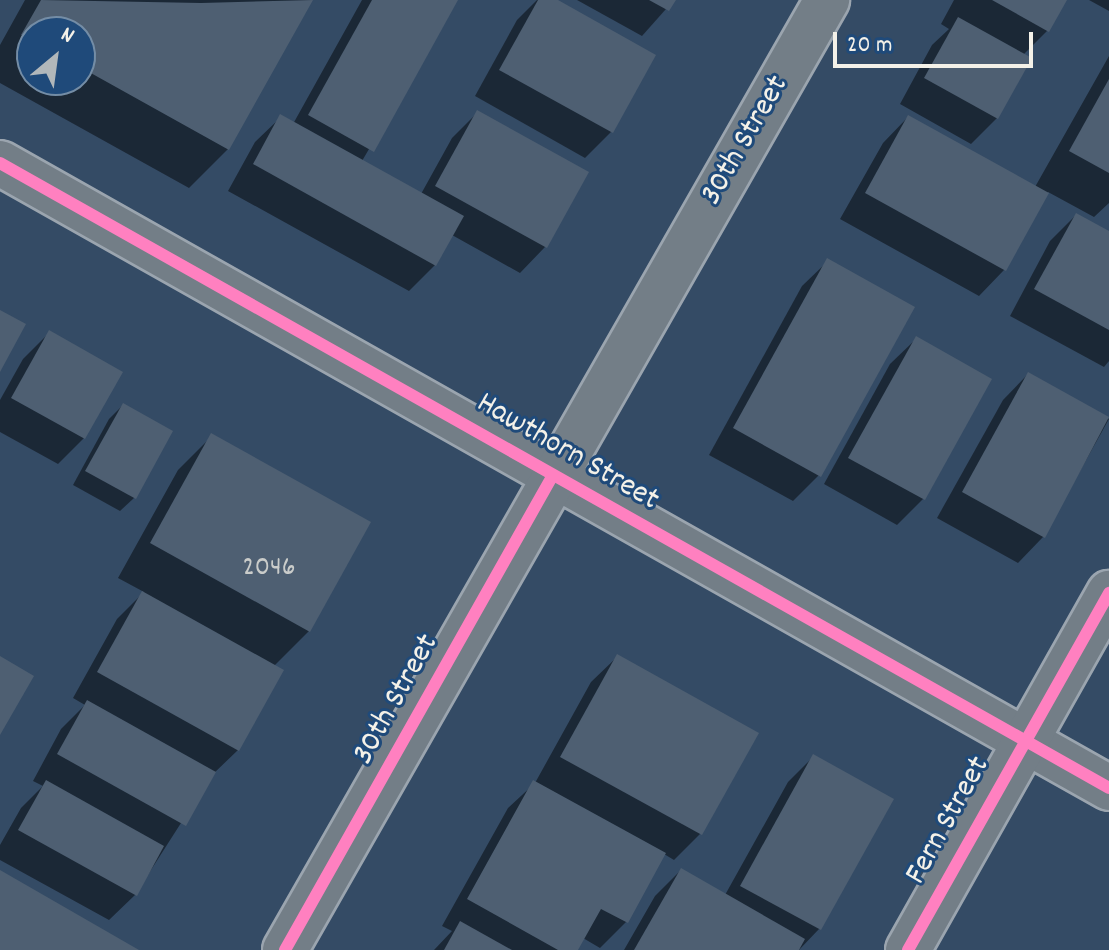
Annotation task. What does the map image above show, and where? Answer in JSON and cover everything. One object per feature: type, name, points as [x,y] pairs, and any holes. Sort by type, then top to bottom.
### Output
[{"type":"street","name":"30th Street","points":[[285,950],[553,475],[827,0]]},
{"type":"street","name":"Hawthorn Street","points":[[0,163],[1109,788]]},
{"type":"street","name":"Fern Street","points":[[908,950],[1024,740],[1104,611]]},
{"type":"building","points":[[41,0],[201,3],[313,0],[229,150],[96,76],[96,16],[32,16]]},
{"type":"building","points":[[372,0],[458,0],[374,152],[308,115]]},
{"type":"building","points":[[538,0],[558,0],[656,55],[613,133],[499,70]]},
{"type":"building","points":[[649,0],[676,0],[669,11]]},
{"type":"building","points":[[992,0],[1067,0],[1049,32]]},
{"type":"building","points":[[958,17],[1032,58],[998,119],[924,78]]},
{"type":"building","points":[[1109,79],[1109,173],[1069,151]]},
{"type":"building","points":[[477,110],[589,172],[547,248],[435,186]]},
{"type":"building","points":[[280,114],[464,216],[436,266],[253,164]]},
{"type":"building","points":[[908,115],[1049,193],[1006,271],[865,193]]},
{"type":"building","points":[[1076,213],[1109,231],[1109,330],[1034,289]]},
{"type":"building","points":[[827,258],[915,307],[821,477],[733,428]]},
{"type":"building","points":[[0,310],[26,324],[0,372]]},
{"type":"building","points":[[49,330],[123,372],[85,439],[11,398]]},
{"type":"building","points":[[916,336],[992,379],[925,500],[848,458]]},
{"type":"building","points":[[1028,372],[1109,417],[1045,538],[962,492]]},
{"type":"building","points":[[123,403],[173,431],[136,499],[85,471]]},
{"type":"building","points":[[211,433],[371,522],[310,632],[150,543]]},
{"type":"building","points":[[142,591],[284,670],[239,751],[97,672]]},
{"type":"building","points":[[617,654],[759,733],[702,835],[560,757]]},
{"type":"building","points":[[0,656],[34,676],[0,735]]},
{"type":"building","points":[[87,700],[216,772],[186,826],[57,754]]},
{"type":"building","points":[[813,754],[894,799],[821,930],[740,886]]},
{"type":"building","points":[[46,780],[164,846],[137,896],[18,830]]},
{"type":"building","points":[[533,780],[666,853],[628,923],[601,909],[578,950],[558,950],[467,899]]},
{"type":"building","points":[[681,868],[805,939],[799,950],[634,950]]},
{"type":"building","points":[[0,870],[139,950],[0,950]]},
{"type":"building","points":[[460,921],[512,950],[444,950]]},
{"type":"cycle path","points":[[0,163],[1109,788]]},
{"type":"cycle path","points":[[285,950],[553,475]]},
{"type":"cycle path","points":[[908,950],[1109,593]]}]
